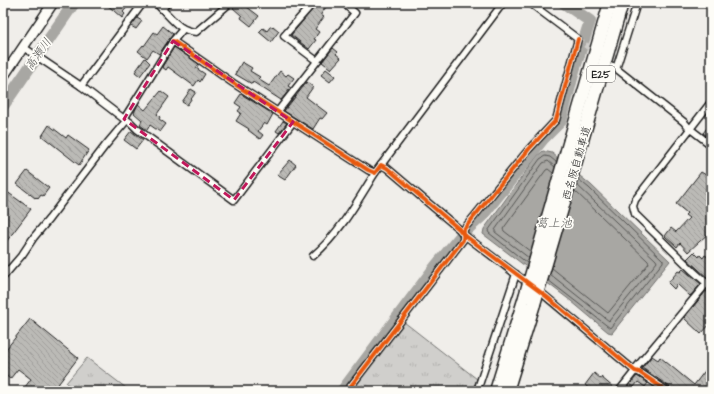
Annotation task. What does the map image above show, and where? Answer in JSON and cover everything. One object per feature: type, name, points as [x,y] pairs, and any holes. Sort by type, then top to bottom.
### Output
[{"type":"highway","name":"西名阪自動車道","points":[[576,142],[610,3]]},
{"type":"highway","name":"西名阪自動車道","points":[[507,391],[529,300],[576,142],[622,3]]},
{"type":"highway","name":"西名阪自動車道","points":[[496,391],[529,300]]},
{"type":"main road","points":[[3,77],[26,48],[53,3]]},
{"type":"street","points":[[81,86],[144,3]]},
{"type":"street","points":[[156,3],[183,29],[196,32],[230,3]]},
{"type":"street","points":[[162,9],[167,3]]},
{"type":"street","points":[[311,3],[284,36],[317,61]]},
{"type":"street","points":[[278,111],[355,13],[348,7],[351,3]]},
{"type":"street","points":[[313,256],[326,245],[375,173],[503,3]]},
{"type":"street","points":[[347,391],[463,240],[464,229],[529,149],[556,120],[578,39],[530,3]]},
{"type":"street","points":[[637,3],[615,68],[711,145]]},
{"type":"street","points":[[3,277],[50,219],[125,120],[173,41],[183,29]]},
{"type":"street","points":[[173,41],[233,83],[375,173]]},
{"type":"street","points":[[26,48],[81,86],[234,200],[293,122]]},
{"type":"street","points":[[619,391],[636,368],[709,285],[635,214],[633,204],[689,128],[711,102]]},
{"type":"street","points":[[381,165],[387,168],[460,229],[463,234],[547,297],[635,371],[640,372],[667,391]]},
{"type":"street","points":[[476,391],[516,274]]},
{"type":"highlighted area","points":[[173,41],[293,122],[234,200],[124,119]]},
{"type":"green space","points":[[404,322],[477,379],[472,391],[350,391]]},
{"type":"green space","points":[[87,358],[130,391],[77,391],[66,383]]},
{"type":"water","name":"葛上池","points":[[543,151],[552,153],[591,185],[670,261],[612,333],[608,332],[571,301],[483,234],[484,229],[537,156]]},
{"type":"building","points":[[105,3],[113,3],[116,6],[118,3],[131,3],[123,12],[125,14],[122,18]]},
{"type":"building","points":[[234,3],[242,3],[259,16],[251,26],[241,18],[242,16],[232,7]]},
{"type":"building","points":[[318,3],[329,3],[321,14],[324,17],[315,29],[319,32],[314,39],[316,40],[309,49],[291,35]]},
{"type":"building","points":[[137,18],[142,21],[136,29],[131,26]]},
{"type":"building","points":[[163,26],[173,34],[159,54],[153,50],[147,58],[138,51],[143,45],[144,46],[154,32],[157,34]]},
{"type":"building","points":[[273,26],[279,31],[271,42],[259,32],[263,28],[267,31]]},
{"type":"building","points":[[174,47],[199,64],[196,68],[205,74],[200,82],[198,80],[194,86],[168,67],[166,70],[162,67]]},
{"type":"building","points":[[333,48],[338,52],[336,54],[341,58],[331,69],[322,62]]},
{"type":"building","points":[[145,58],[150,63],[140,76],[135,72]]},
{"type":"building","points":[[242,62],[252,68],[250,71],[260,77],[258,79],[269,86],[280,71],[286,76],[288,74],[294,78],[288,86],[291,88],[281,100],[253,82],[252,84],[235,74]]},
{"type":"building","points":[[326,69],[335,76],[330,82],[321,75]]},
{"type":"building","points":[[307,82],[313,87],[306,97],[327,113],[322,119],[320,118],[313,129],[284,111]]},
{"type":"building","points":[[191,89],[196,92],[187,105],[182,102]]},
{"type":"building","points":[[161,91],[169,97],[157,114],[160,117],[159,119],[166,124],[160,132],[150,125],[147,130],[140,125],[142,120],[134,113],[138,104],[145,110]]},
{"type":"building","points":[[241,94],[273,114],[267,125],[264,123],[258,131],[263,135],[260,139],[248,130],[249,129],[236,121],[241,113],[238,111],[241,107],[235,103]]},
{"type":"building","points":[[283,121],[287,123],[279,133],[276,131]]},
{"type":"building","points":[[49,125],[66,138],[68,135],[89,150],[79,165],[42,136]]},
{"type":"building","points":[[707,128],[711,131],[711,139],[703,133]]},
{"type":"building","points":[[131,131],[143,140],[136,149],[124,140]]},
{"type":"building","points":[[290,160],[296,165],[285,180],[277,175]]},
{"type":"building","points":[[27,171],[49,188],[43,196],[41,195],[38,199],[17,184]]},
{"type":"building","points":[[701,172],[711,178],[711,231],[688,252],[680,243],[677,247],[665,236],[671,228],[676,232],[689,218],[685,215],[687,213],[676,204]]},
{"type":"building","points":[[3,189],[31,209],[3,246]]},
{"type":"building","points":[[694,252],[699,257],[700,255],[703,258],[705,255],[711,259],[711,276],[709,279],[687,259]]},
{"type":"building","points":[[683,269],[701,284],[690,296],[677,284],[674,289],[668,283],[678,271],[680,272]]},
{"type":"building","points":[[706,291],[711,295],[711,323],[701,334],[684,318]]},
{"type":"building","points":[[30,319],[78,358],[53,391],[22,391],[31,379],[18,369],[10,379],[3,373],[3,353]]},
{"type":"building","points":[[652,356],[658,360],[660,357],[694,385],[711,363],[711,381],[706,387],[710,391],[671,391],[670,387],[642,368]]},
{"type":"building","points":[[594,373],[614,388],[612,391],[592,391],[585,385]]},
{"type":"building","points":[[637,376],[648,383],[645,387],[638,382],[634,387],[630,384]]},
{"type":"waterway","name":"高瀬川","points":[[3,106],[74,3]]},
{"type":"waterway","points":[[342,391],[435,267],[464,232],[482,216],[543,139],[561,121],[574,71],[590,21],[564,3]]},
{"type":"tunnel","points":[[578,39],[596,53]]},
{"type":"cycle path","points":[[347,391],[463,240],[464,229],[529,149],[556,120],[578,39]]},
{"type":"cycle path","points":[[173,41],[233,83],[368,170],[375,173],[381,165],[387,168],[463,234],[547,297],[635,371],[639,372],[667,391]]}]
